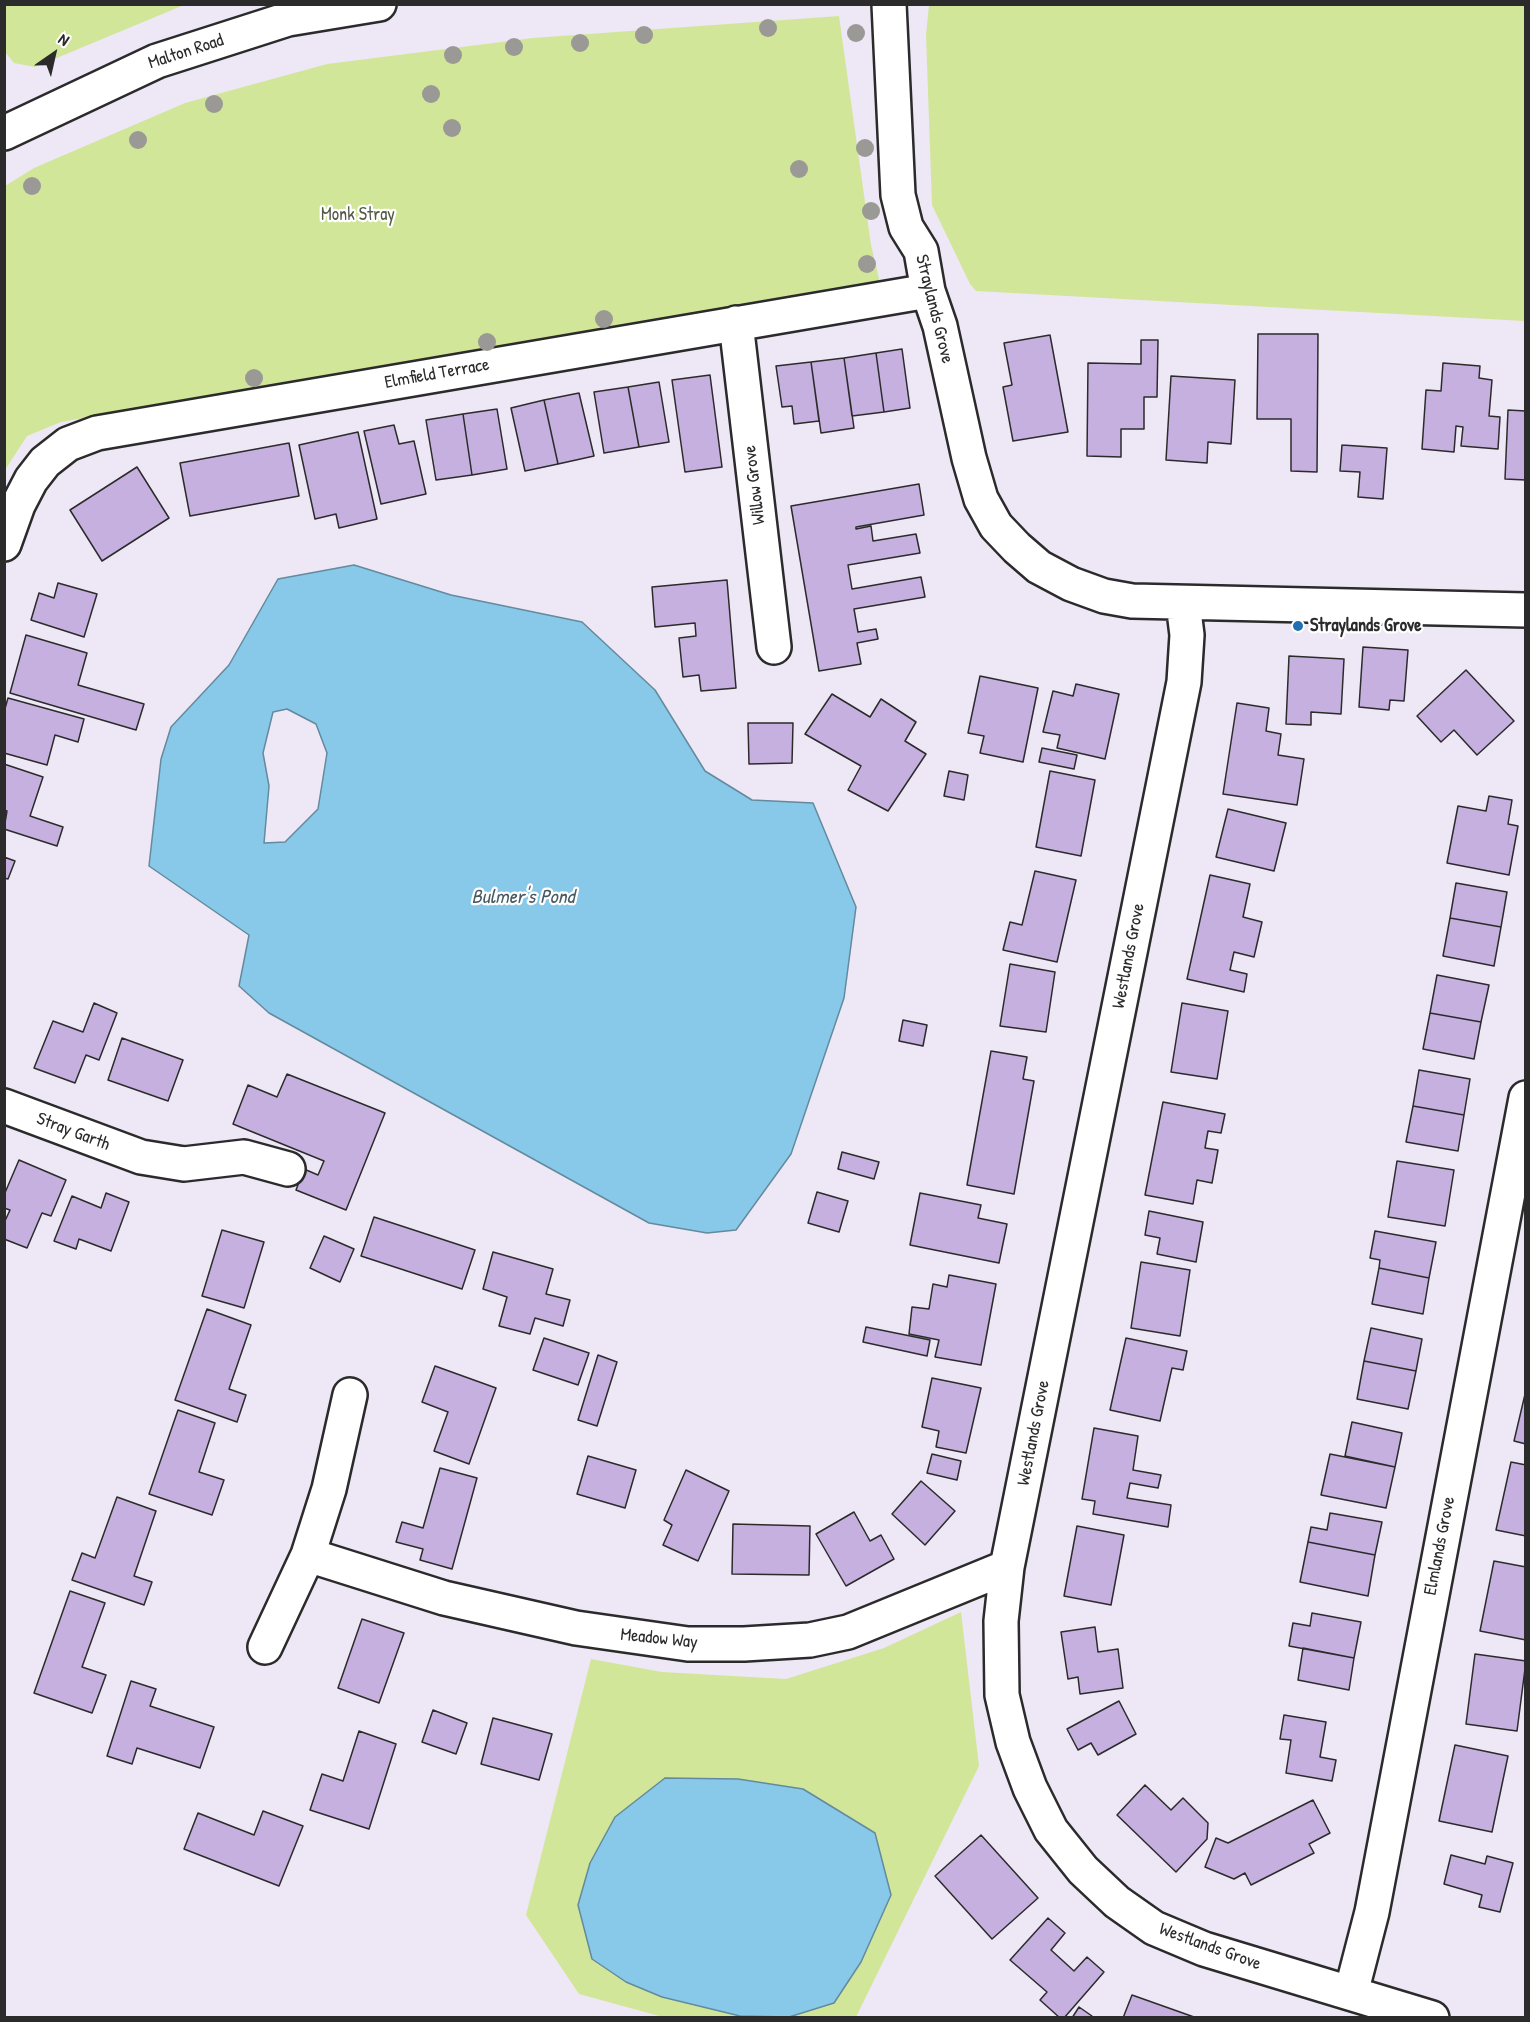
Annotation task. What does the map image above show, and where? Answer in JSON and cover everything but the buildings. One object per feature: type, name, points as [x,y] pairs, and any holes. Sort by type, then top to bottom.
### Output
[{"type":"street","name":"Malton Road","points":[[5,132],[157,61],[288,19],[379,4]]},
{"type":"street","name":"Straylands Grove","points":[[888,4],[898,195],[906,227],[921,251],[928,291],[940,326],[978,489],[996,526],[1040,567],[1071,584],[1104,596],[1131,601],[1526,610]]},
{"type":"street","name":"Elmfield Terrace","points":[[4,544],[18,506],[31,480],[45,462],[68,444],[97,433],[928,291]]},
{"type":"street","name":"Willow Grove","points":[[736,323],[774,646]]},
{"type":"street","name":"Westlands Grove","points":[[1183,603],[1187,635],[1184,682],[1007,1567],[1001,1621],[1002,1695],[1013,1742],[1030,1788],[1051,1830],[1083,1870],[1117,1902],[1154,1928],[1204,1949],[1432,2018]]},
{"type":"street","name":"Elmlands Grove","points":[[1351,1993],[1372,1912],[1526,1098]]},
{"type":"street","name":"Stray Garth","points":[[4,1106],[141,1157],[184,1164],[244,1157],[288,1169]]},
{"type":"street","points":[[265,1647],[308,1555],[329,1489],[350,1395]]},
{"type":"street","name":"Meadow Way","points":[[308,1555],[444,1598],[576,1628],[688,1644],[810,1640],[848,1632],[1007,1567]]},
{"type":"green space","points":[[5,4],[184,5],[35,67],[14,63],[5,52]]},
{"type":"green space","points":[[929,5],[1525,5],[1525,321],[976,291],[970,284],[932,205],[926,35]]},
{"type":"green space","name":"Monk Stray","points":[[839,16],[871,245],[881,287],[239,390],[61,422],[27,436],[5,470],[5,186],[34,168],[185,103],[327,64],[533,38]]},
{"type":"green space","points":[[961,1612],[979,1766],[856,2017],[789,2017],[834,2002],[626,1982],[662,1997],[740,2016],[760,2017],[663,2017],[579,1994],[526,1915],[591,1659],[662,1672],[786,1679],[884,1648]]},
{"type":"water","name":"Bulmer's Pond","points":[[354,565],[451,595],[582,622],[655,690],[705,771],[752,800],[813,803],[856,907],[844,998],[791,1154],[736,1230],[707,1233],[649,1223],[269,1013],[239,986],[249,935],[149,866],[161,759],[171,727],[229,665],[278,579]],"holes":[[[287,709],[316,724],[327,753],[318,809],[285,842],[264,843],[269,786],[263,753],[273,712]]]},
{"type":"water","points":[[665,1778],[738,1779],[803,1789],[875,1833],[891,1895],[861,1962],[834,2003],[789,2017],[740,2016],[662,1997],[626,1982],[592,1959],[578,1905],[590,1863],[615,1817]]},
{"type":"place","name":"Straylands Grove","points":[[1298,626]]}]
